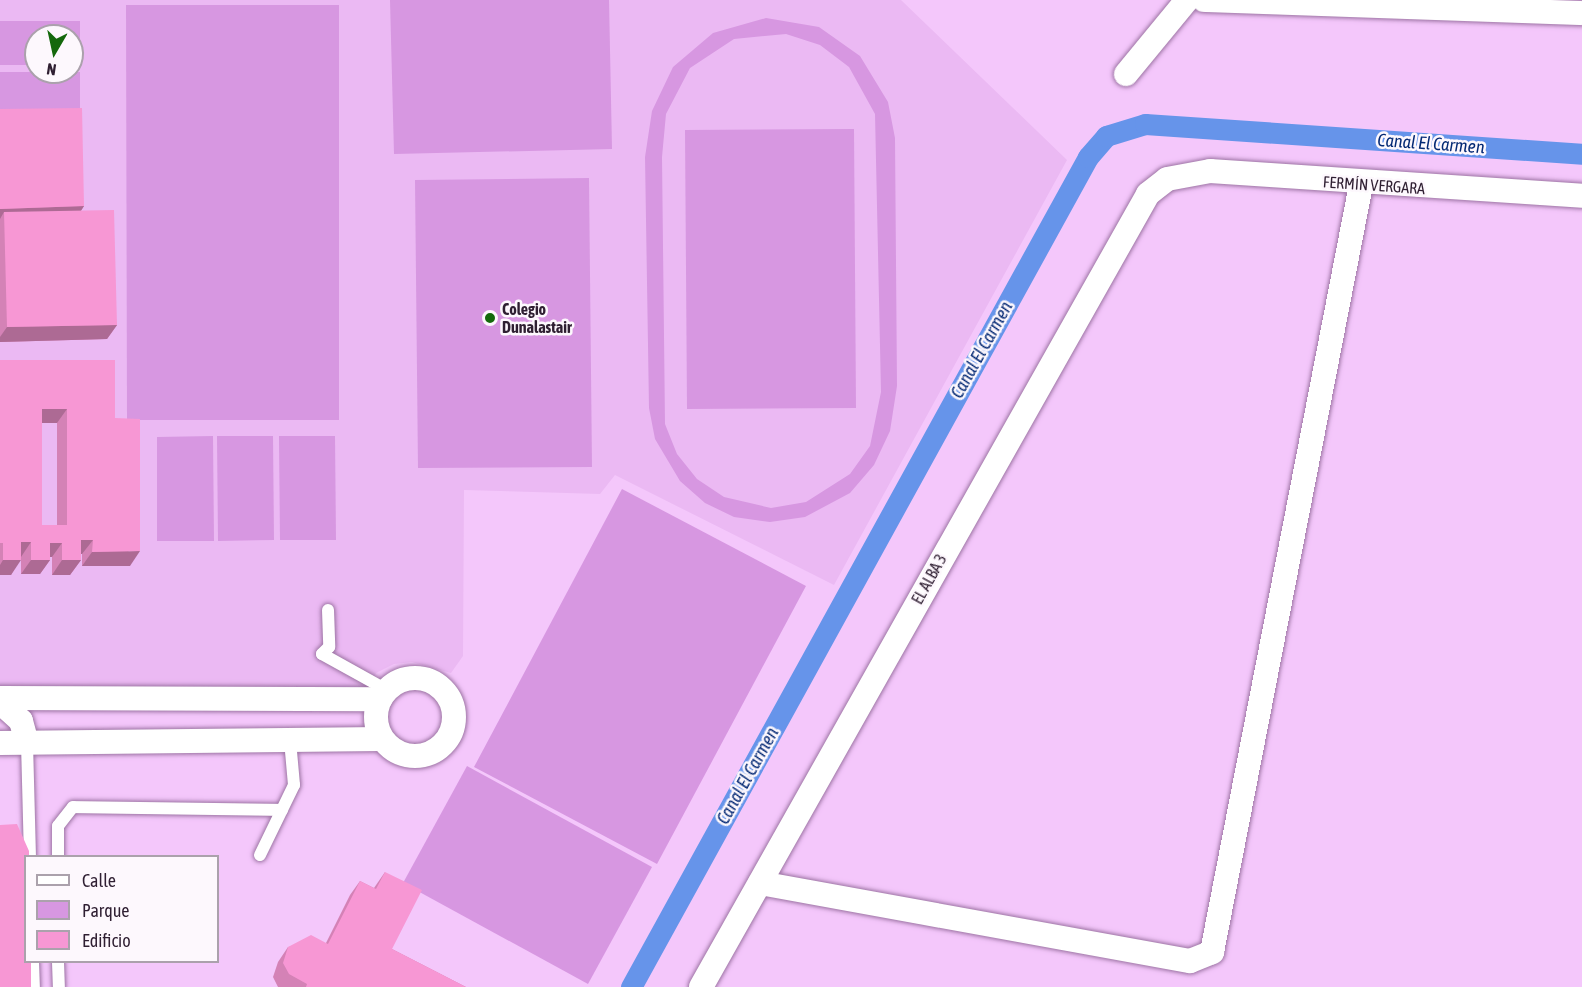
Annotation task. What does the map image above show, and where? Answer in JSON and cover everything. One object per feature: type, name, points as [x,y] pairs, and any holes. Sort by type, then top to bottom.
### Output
[{"type":"street","points":[[1126,74],[1187,0]]},
{"type":"street","points":[[1204,0],[1429,5],[1582,13]]},
{"type":"street","name":"FERMÍN VERGARA","points":[[1167,179],[1210,171],[1361,186],[1582,196]]},
{"type":"street","name":"EL ALBA 3","points":[[701,987],[1130,220],[1167,179]]},
{"type":"street","points":[[760,883],[1190,961],[1212,952],[1361,186]]},
{"type":"street","points":[[0,700],[383,694],[412,678],[425,680],[447,695],[454,716],[444,744],[427,755],[405,755],[382,739],[376,726],[383,694]]},
{"type":"street","points":[[0,700],[21,721],[27,743]]},
{"type":"street","points":[[0,743],[382,739]]},
{"type":"lane","points":[[328,610],[329,647],[322,654],[383,694]]},
{"type":"lane","points":[[260,855],[294,785],[290,740]]},
{"type":"lane","points":[[27,743],[30,855]]},
{"type":"lane","points":[[58,855],[58,826],[73,807],[282,810]]},
{"type":"lane","points":[[33,963],[34,987]]},
{"type":"lane","points":[[58,963],[58,987]]},
{"type":"shaded area","name":"Colegio Dunalastair","points":[[0,0],[901,0],[1067,160],[834,585],[615,475],[600,494],[464,490],[463,656],[451,673],[412,662],[394,664],[376,673],[368,694],[0,691]]},
{"type":"green space","points":[[390,0],[609,0],[612,149],[394,154]]},
{"type":"green space","points":[[126,5],[339,5],[339,420],[127,420]]},
{"type":"green space","points":[[766,18],[819,27],[860,56],[888,102],[895,138],[897,386],[890,431],[874,465],[850,493],[805,517],[770,522],[734,517],[705,503],[680,481],[655,439],[649,408],[645,157],[652,111],[673,67],[713,33]],"holes":[[[786,34],[820,45],[849,67],[875,114],[881,392],[870,446],[850,474],[806,502],[771,508],[724,497],[697,479],[677,454],[665,424],[662,157],[666,114],[690,68],[734,39]]]},
{"type":"green space","points":[[0,21],[80,21],[80,24],[24,24],[24,65],[0,65]]},
{"type":"green space","points":[[0,72],[24,72],[24,84],[80,84],[80,116],[0,116]]},
{"type":"green space","points":[[854,129],[856,408],[687,409],[685,130]]},
{"type":"green space","points":[[589,178],[592,467],[418,468],[415,180]]},
{"type":"green space","points":[[213,436],[214,541],[157,541],[157,437]]},
{"type":"green space","points":[[217,436],[273,436],[274,540],[218,541]]},
{"type":"green space","points":[[279,436],[335,436],[336,540],[280,540]]},
{"type":"green space","points":[[622,489],[806,586],[657,864],[474,767]]},
{"type":"green space","points":[[467,766],[652,867],[588,984],[403,883]]},
{"type":"building","points":[[82,108],[84,206],[0,209],[0,109]]},
{"type":"building","points":[[114,210],[117,325],[7,327],[4,212]]},
{"type":"building","points":[[0,360],[115,360],[115,418],[140,419],[140,551],[92,552],[93,540],[81,540],[81,560],[62,560],[62,543],[50,543],[50,560],[31,560],[31,542],[21,542],[21,560],[3,560],[3,543],[0,543]],"holes":[[[42,409],[67,409],[67,525],[42,525]]]},
{"type":"building","points":[[17,824],[29,851],[29,855],[24,855],[24,963],[31,963],[31,987],[0,987],[0,825]]},
{"type":"building","points":[[385,872],[422,890],[392,949],[466,987],[306,987],[307,984],[289,974],[283,963],[288,947],[311,935],[328,944],[360,881],[376,889]]},
{"type":"waterway","name":"Canal El Carmen","points":[[631,987],[1088,157],[1106,136],[1145,124],[1582,154]]},
{"type":"place","name":"Colegio Dunalastair","points":[[490,318]]}]
